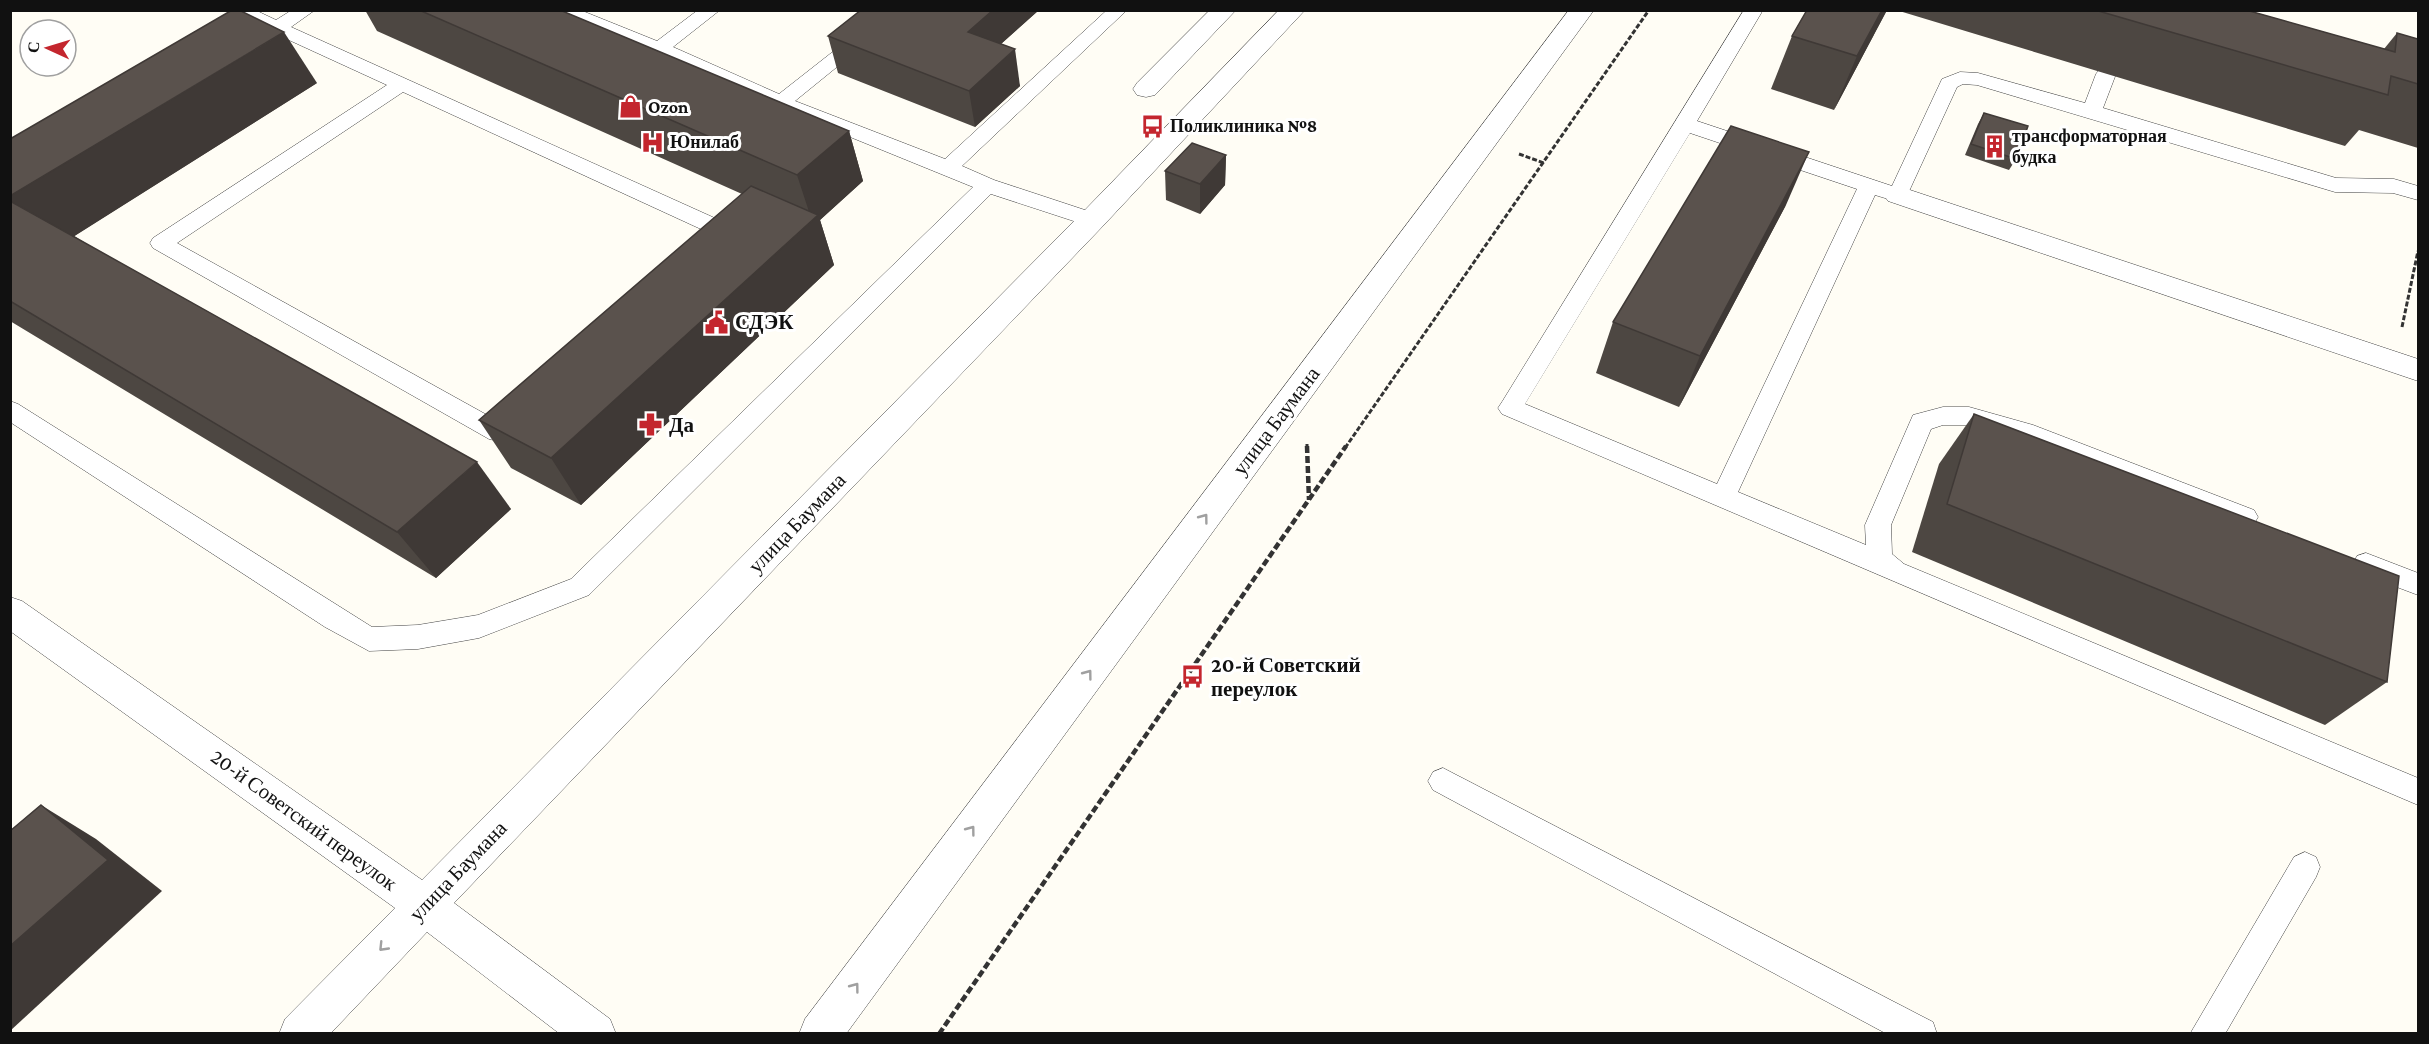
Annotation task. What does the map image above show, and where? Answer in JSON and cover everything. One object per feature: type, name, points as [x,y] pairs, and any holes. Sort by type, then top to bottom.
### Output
[{"type":"street","points":[[1146,89],[1224,10]]},
{"type":"street","name":"улица Баумана","points":[[300,1034],[1092,220],[1293,10]]},
{"type":"street","name":"улица Баумана","points":[[820,1034],[1582,10]]},
{"type":"street","points":[[1898,195],[2407,366]]},
{"type":"street","name":"20-й Советский переулок","points":[[10,610],[424,905],[595,1034]]},
{"type":"lane","points":[[239,10],[731,234],[713,249]]},
{"type":"lane","points":[[245,46],[306,10]]},
{"type":"lane","points":[[562,10],[987,185],[1092,220]]},
{"type":"lane","points":[[659,48],[711,10]]},
{"type":"lane","points":[[781,102],[898,10]]},
{"type":"lane","points":[[948,168],[1118,10]]},
{"type":"lane","points":[[1754,10],[1510,408],[2418,792]]},
{"type":"lane","points":[[2092,111],[2106,74]]},
{"type":"lane","points":[[1684,124],[1898,195],[1949,83],[1960,78],[1978,79],[2092,111],[2335,186],[2394,186],[2418,193]]},
{"type":"lane","points":[[400,85],[161,243],[498,432],[525,409]]},
{"type":"lane","points":[[10,410],[334,619],[369,639],[418,637],[479,626],[580,587],[987,185]]},
{"type":"lane","points":[[1724,497],[1869,186]]},
{"type":"lane","points":[[1882,564],[1879,554],[1878,525],[1901,468],[1922,422],[1943,416],[1969,416],[2024,432],[2265,525]]},
{"type":"lane","points":[[2342,554],[2418,584]]},
{"type":"lane","points":[[1443,781],[1921,1034]]},
{"type":"lane","points":[[2206,1034],[2305,867]]},
{"type":"path","points":[[939,1034],[1649,10]]},
{"type":"path","points":[[1511,151],[1544,163]]},
{"type":"path","points":[[2407,366],[2418,251]]},
{"type":"building","points":[[232,10],[239,10],[284,32],[10,196],[10,139]]},
{"type":"building","points":[[419,10],[560,10],[849,131],[797,175]]},
{"type":"building","points":[[861,10],[993,10],[968,32],[1015,49],[969,91],[828,36]]},
{"type":"building","points":[[1807,10],[1882,10],[1857,56],[1792,36]]},
{"type":"building","points":[[2095,10],[2246,10],[2395,52],[2397,33],[2418,39],[2418,84],[2391,76],[2388,95]]},
{"type":"building","name":"трансформаторная будка","points":[[1984,113],[2028,126],[2016,159],[1971,144]]},
{"type":"building","points":[[1731,126],[1809,152],[1700,356],[1613,322]]},
{"type":"building","points":[[1192,143],[1226,155],[1200,184],[1165,171]]},
{"type":"building","points":[[751,186],[818,215],[551,458],[479,420]]},
{"type":"building","points":[[10,201],[477,462],[397,532],[10,301]]},
{"type":"building","points":[[1974,414],[2399,576],[2387,682],[1947,504]]},
{"type":"building","points":[[41,805],[108,860],[10,946],[10,831]]},
{"type":"place","name":"Ozon","points":[[630,107]]},
{"type":"place","name":"Поликлиника №8","points":[[1152,126]]},
{"type":"place","name":"Юнилаб","points":[[652,142]]},
{"type":"place","name":"трансформаторная будка","points":[[1994,146]]},
{"type":"place","name":"СДЭК","points":[[717,322]]},
{"type":"place","name":"Да","points":[[651,425]]},
{"type":"place","name":"20-й Советский переулок","points":[[1193,677]]}]
